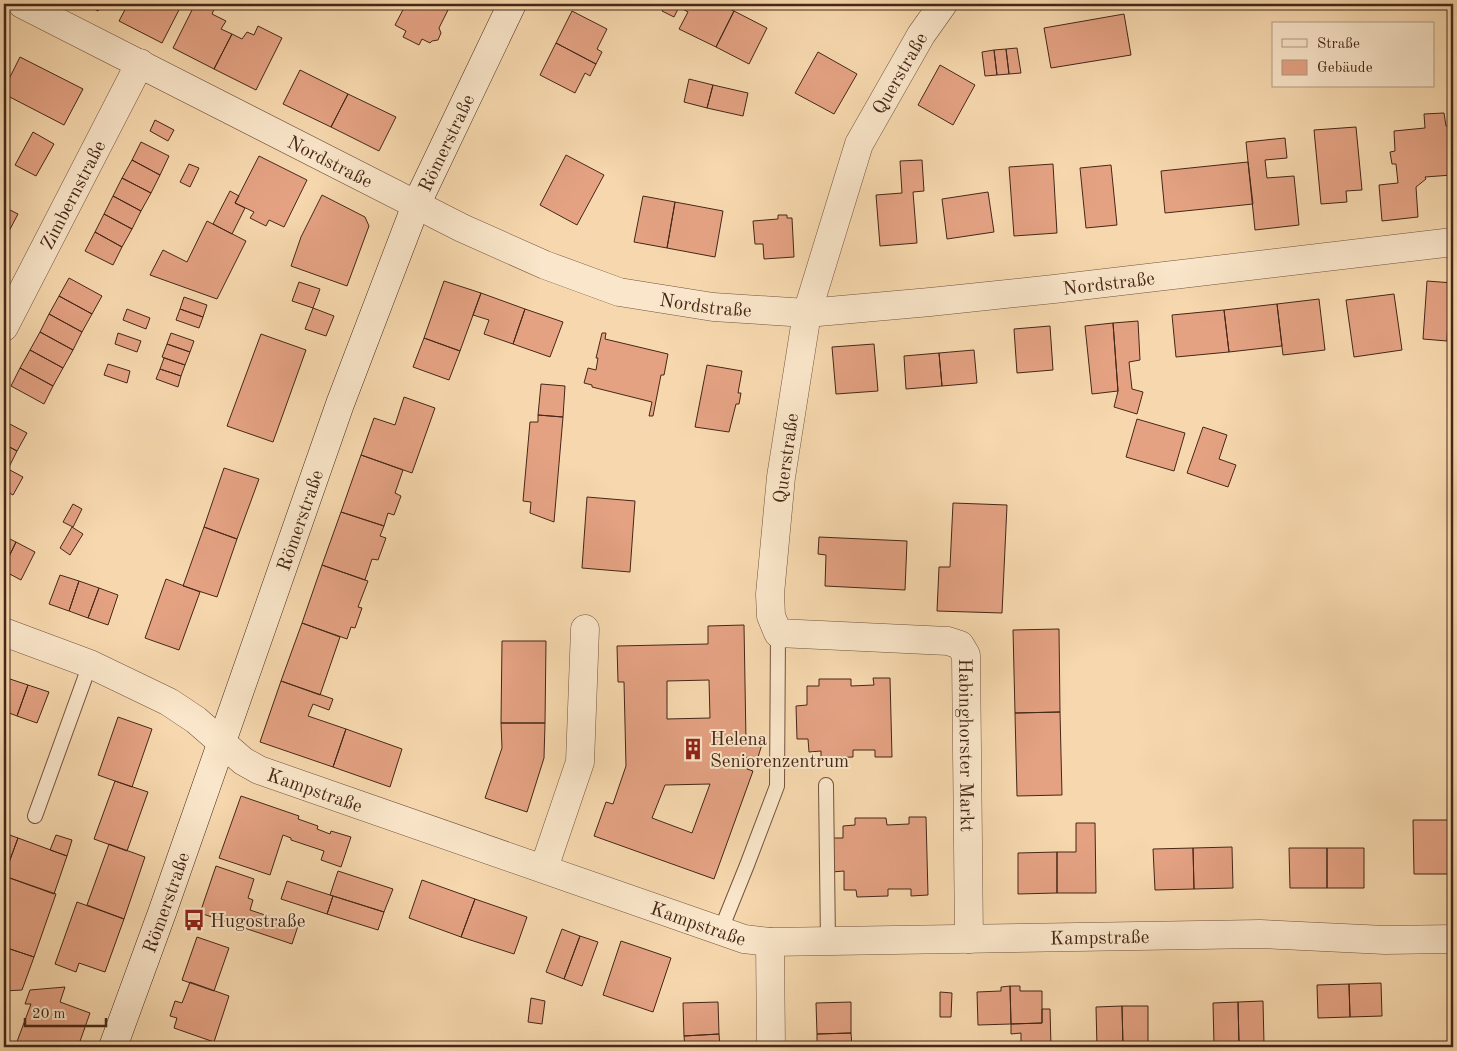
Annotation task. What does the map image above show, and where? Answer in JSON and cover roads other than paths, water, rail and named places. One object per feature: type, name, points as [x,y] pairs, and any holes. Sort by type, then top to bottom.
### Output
[{"type":"street","name":"Nordstraße","points":[[22,4],[462,228],[545,265],[619,292],[713,307],[807,313],[1054,289],[1453,242]]},
{"type":"street","name":"Römerstraße","points":[[113,1047],[160,919],[340,404],[416,205],[512,4]]},
{"type":"street","name":"Querstraße","points":[[778,634],[771,616],[770,594],[781,477],[807,313],[859,144],[921,35],[942,4]]},
{"type":"street","name":"Zimbernstraße","points":[[4,327],[140,63]]},
{"type":"street","points":[[544,868],[580,762],[585,629]]},
{"type":"street","name":"Kampstraße","points":[[4,632],[90,664],[169,702],[196,720],[243,760],[259,770],[744,939],[770,942],[828,942],[1260,934],[1385,940],[1453,939]]},
{"type":"street","name":"Habinghorster Markt","points":[[778,634],[948,641],[960,645],[966,655],[968,940]]},
{"type":"street","points":[[770,942],[771,1047]]},
{"type":"lane","name":"Querstraße","points":[[720,932],[777,786],[778,634]]},
{"type":"lane","points":[[35,816],[90,664]]},
{"type":"lane","points":[[826,785],[828,942]]},
{"type":"place","name":"Helena Seniorenzentrum","points":[[693,749]]},
{"type":"place","name":"Hugostraße","points":[[194,920]]}]
